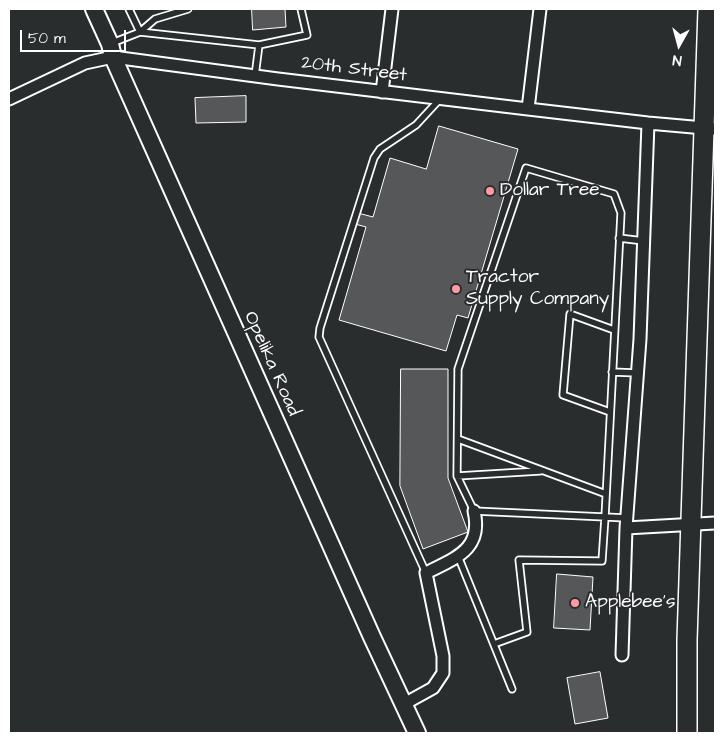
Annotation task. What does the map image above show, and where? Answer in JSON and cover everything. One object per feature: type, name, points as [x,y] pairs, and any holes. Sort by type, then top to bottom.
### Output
[{"type":"highway","points":[[687,733],[691,524],[710,128],[708,9]]},
{"type":"main road","name":"Opelika Road","points":[[94,9],[111,51],[417,733]]},
{"type":"street","points":[[382,92],[392,9]]},
{"type":"street","points":[[528,109],[540,9]]},
{"type":"street","name":"20th Street","points":[[9,99],[111,51],[255,76],[648,123],[710,128]]},
{"type":"street","points":[[622,655],[627,523],[645,241],[648,123]]},
{"type":"street","points":[[404,704],[433,688],[443,673],[443,656],[426,573],[458,556],[470,546],[477,526],[474,511]]},
{"type":"street","points":[[627,523],[715,524]]},
{"type":"lane","points":[[129,9],[140,32]]},
{"type":"lane","points":[[111,51],[140,32],[155,19],[188,9]]},
{"type":"lane","points":[[140,32],[259,45],[306,35],[301,9]]},
{"type":"lane","points":[[255,76],[259,45]]},
{"type":"lane","points":[[426,573],[320,337],[320,328],[374,158],[380,149],[416,125],[441,98]]},
{"type":"lane","points":[[494,644],[527,632],[519,560],[602,561],[605,517],[619,238],[622,213],[614,194],[526,168],[458,369],[457,476],[474,511],[605,517],[627,523]]},
{"type":"lane","points":[[619,238],[645,241]]},
{"type":"lane","points":[[610,412],[563,395],[570,314],[614,330]]},
{"type":"lane","points":[[612,372],[638,373]]},
{"type":"lane","points":[[458,439],[606,494]]},
{"type":"lane","points":[[457,476],[542,471]]},
{"type":"lane","points":[[458,556],[512,689]]},
{"type":"building","points":[[252,9],[285,9],[286,27],[253,30]]},
{"type":"building","points":[[246,96],[246,122],[196,123],[195,98]]},
{"type":"building","points":[[439,126],[518,149],[468,318],[457,315],[446,351],[339,320],[366,227],[355,224],[358,213],[373,217],[390,158],[426,169]]},
{"type":"building","points":[[401,369],[448,369],[448,478],[468,532],[423,549],[400,486]]},
{"type":"building","points":[[557,574],[593,577],[590,630],[554,628]]},
{"type":"building","points":[[600,672],[608,718],[575,724],[567,678]]},
{"type":"place","name":"Dollar Tree","points":[[490,191]]},
{"type":"place","name":"Tractor Supply Company","points":[[456,289]]},
{"type":"place","name":"Applebee's","points":[[575,603]]}]
